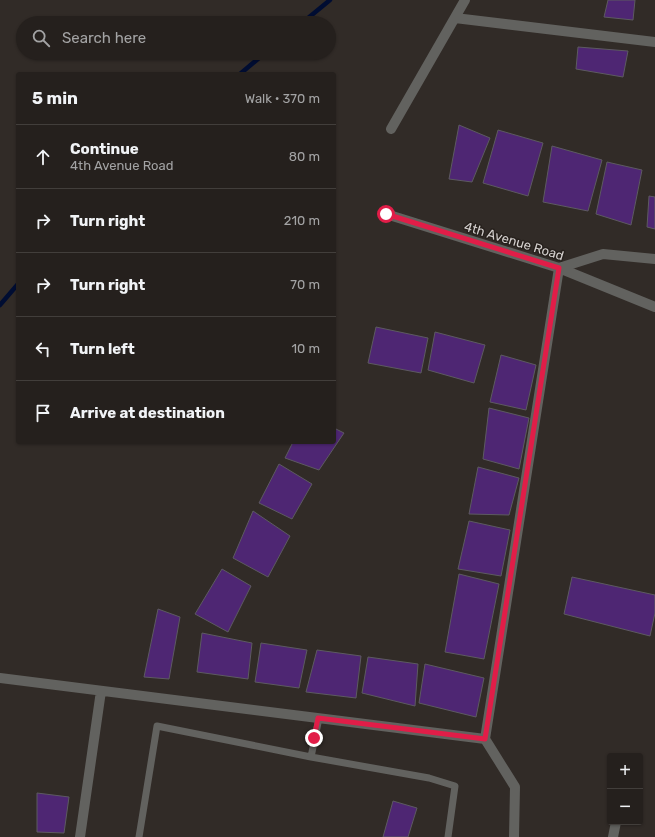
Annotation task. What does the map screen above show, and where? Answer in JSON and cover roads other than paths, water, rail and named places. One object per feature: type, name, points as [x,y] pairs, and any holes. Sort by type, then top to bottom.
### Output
[{"type":"street","points":[[392,129],[465,0]]},
{"type":"street","points":[[455,18],[655,42]]},
{"type":"street","name":"4th Avenue Road","points":[[386,214],[559,268],[655,307]]},
{"type":"street","points":[[514,837],[515,787],[485,739],[559,268],[603,254],[655,259]]},
{"type":"street","points":[[0,678],[485,739]]},
{"type":"street","points":[[80,837],[101,691]]},
{"type":"street","points":[[614,837],[616,825]]},
{"type":"lane","points":[[311,757],[318,718]]},
{"type":"lane","points":[[139,837],[158,726],[311,757],[429,778],[455,786],[448,837]]},
{"type":"waterway","points":[[311,16],[330,0]]},
{"type":"waterway","points":[[242,72],[257,60]]},
{"type":"waterway","points":[[0,305],[16,286]]}]
